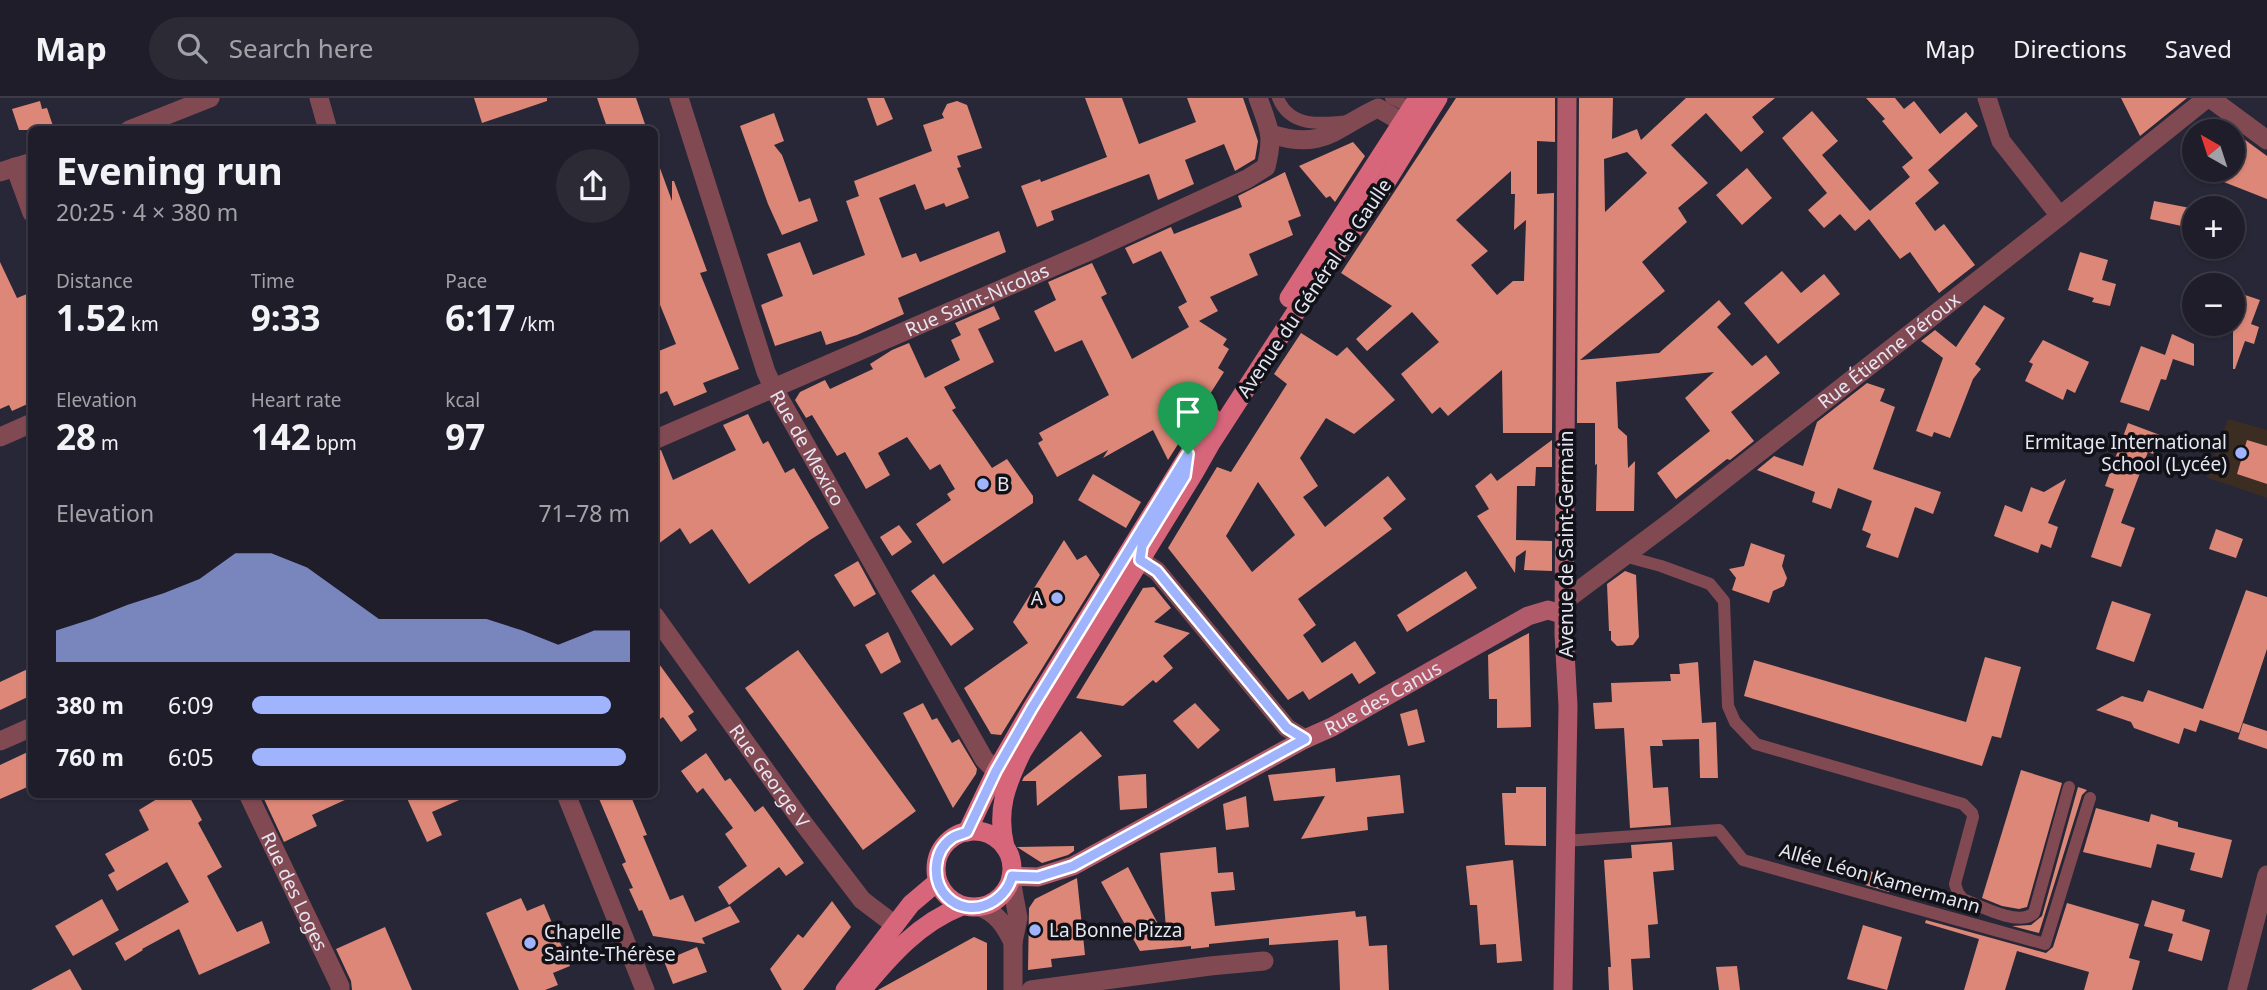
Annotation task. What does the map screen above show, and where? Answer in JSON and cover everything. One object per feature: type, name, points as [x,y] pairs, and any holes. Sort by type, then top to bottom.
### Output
[{"type":"main road","name":"Avenue du Général de Gaulle","points":[[1005,847],[1001,830],[1002,810],[1007,783],[1022,752],[1211,443],[1290,320],[1386,183],[1438,98]]},
{"type":"main road","name":"Avenue de Saint-Germain","points":[[1563,990],[1568,706],[1565,607],[1567,98]]},
{"type":"main road","name":"Avenue du Général de Gaulle","points":[[967,832],[996,771],[1032,708],[1188,454],[1409,106]]},
{"type":"main road","name":"Rue des Canus","points":[[1011,878],[1038,877],[1073,866],[1305,739],[1332,727],[1528,616],[1565,607]]},
{"type":"main road","points":[[862,990],[892,954],[940,915],[993,902],[1004,893],[1011,878],[1009,856],[1005,847],[995,837],[981,832],[967,832],[952,838],[941,850],[936,866],[937,882],[947,897],[971,907]]},
{"type":"main road","points":[[845,990],[911,904],[937,882]]},
{"type":"street","points":[[140,126],[210,98]]},
{"type":"street","points":[[319,98],[327,126]]},
{"type":"street","name":"Rue de Mexico","points":[[679,98],[766,372],[774,389],[985,759],[996,771]]},
{"type":"street","points":[[1258,98],[1271,134],[1308,141],[1337,132],[1352,120],[1378,107],[1409,106],[1407,133],[1384,170],[1386,183]]},
{"type":"street","points":[[1987,98],[2001,141],[2060,216]]},
{"type":"street","points":[[2208,98],[2267,140]]},
{"type":"street","name":"Rue Étienne Péroux","points":[[1565,607],[1624,556],[2208,98]]},
{"type":"street","name":"Rue Saint-Nicolas","points":[[658,438],[1094,249],[1247,178],[1266,167],[1271,134]]},
{"type":"street","points":[[15,167],[28,202]]},
{"type":"street","points":[[0,437],[28,425]]},
{"type":"street","points":[[1188,454],[1185,476],[1142,546],[1140,560],[1157,571],[1287,728],[1305,739]]},
{"type":"street","name":"Rue George V","points":[[658,621],[800,820],[862,900],[895,925]]},
{"type":"street","points":[[0,741],[28,729]]},
{"type":"street","name":"Rue des Loges","points":[[250,798],[340,990]]},
{"type":"street","points":[[567,798],[645,990]]},
{"type":"street","points":[[2237,990],[2262,912],[2267,875]]},
{"type":"street","points":[[1011,878],[1018,918],[1013,942],[1013,990]]},
{"type":"street","points":[[971,907],[990,911],[1004,924],[1013,942]]},
{"type":"street","points":[[1031,990],[1264,961]]},
{"type":"lane","points":[[1278,98],[1281,106],[1304,122],[1318,124],[1352,120]]},
{"type":"lane","points":[[1391,98],[1409,106],[1429,98]]},
{"type":"lane","points":[[1624,556],[1710,584],[1718,592],[1724,601],[1728,706],[1735,723],[1756,744],[1963,804],[1972,813],[1955,884],[1963,899],[2017,919],[2029,917],[2034,913],[2068,787]]},
{"type":"lane","name":"Allée Léon Kamermann","points":[[1566,841],[1719,830],[1743,860],[2045,944],[2090,798]]},
{"type":"shaded area","name":"Ermitage International School (Lycée)","points":[[2228,419],[2267,430],[2267,498],[2206,477]]},
{"type":"building","points":[[474,98],[547,98],[547,101],[482,123]]},
{"type":"building","points":[[597,98],[636,98],[646,126],[607,126]]},
{"type":"building","points":[[867,98],[884,98],[893,119],[877,126]]},
{"type":"building","points":[[1085,98],[1122,98],[1139,144],[1196,122],[1187,98],[1243,98],[1258,141],[1255,159],[1235,171],[1224,144],[1185,160],[1194,184],[1158,200],[1149,174],[1051,211],[1054,220],[1037,227],[1021,186],[1040,179],[1041,182],[1107,157]]},
{"type":"building","points":[[1456,98],[1555,98],[1555,142],[1537,141],[1537,194],[1554,193],[1552,433],[1503,433],[1502,370],[1448,416],[1440,407],[1432,414],[1401,374],[1439,342],[1412,312],[1367,351],[1356,339],[1392,306],[1341,273]],"holes":[[[1511,171],[1511,194],[1515,194],[1514,230],[1526,220],[1524,281],[1513,281],[1497,295],[1471,265],[1488,251],[1456,220]]]},
{"type":"building","points":[[1579,98],[1613,98],[1612,139],[1637,129],[1641,140],[1686,98],[1775,98],[1752,117],[1764,132],[1741,152],[1706,113],[1671,145],[1708,183],[1678,208],[1687,222],[1642,262],[1665,291],[1580,360],[1659,353],[1719,300],[1731,314],[1717,327],[1752,366],[1766,355],[1780,373],[1731,412],[1754,441],[1676,499],[1657,473],[1710,431],[1685,398],[1714,372],[1616,382],[1618,428],[1627,436],[1628,468],[1635,461],[1634,511],[1596,511],[1595,423],[1577,423]],"holes":[[[1627,152],[1647,173],[1605,212],[1604,159]]]},
{"type":"building","points":[[1866,98],[1895,98],[1904,109],[1914,101],[1940,134],[1966,112],[1978,126],[1928,170],[1939,183],[1915,203],[1935,231],[1944,224],[1975,265],[1939,293],[1910,252],[1900,259],[1869,219],[1855,231],[1840,214],[1824,228],[1808,210],[1827,193],[1782,138],[1812,111],[1838,141],[1822,155],[1870,211],[1910,177],[1902,167],[1913,158]]},
{"type":"building","points":[[2121,98],[2187,98],[2140,136]]},
{"type":"building","points":[[40,101],[42,109],[47,108],[53,126],[28,126],[28,130],[19,130],[12,109]]},
{"type":"building","points":[[957,101],[967,105],[982,148],[957,156],[961,167],[957,168],[969,198],[946,207],[944,203],[925,210],[915,184],[879,198],[902,258],[916,253],[920,262],[999,231],[1006,252],[898,298],[904,314],[857,335],[826,345],[821,331],[775,346],[761,305],[783,296],[767,254],[800,242],[813,275],[865,255],[846,201],[859,196],[854,181],[932,151],[923,125],[944,118],[942,114],[947,104]]},
{"type":"building","points":[[774,113],[784,141],[774,145],[782,155],[799,202],[810,198],[818,221],[782,235],[740,126]]},
{"type":"building","points":[[2245,140],[2267,156],[2267,199],[2224,182],[2245,182]]},
{"type":"building","points":[[1353,142],[1365,156],[1335,202],[1330,196],[1326,198],[1299,166]]},
{"type":"building","points":[[658,163],[672,201],[674,181],[707,271],[700,273],[739,369],[703,383],[707,392],[674,406],[667,391],[658,395],[658,351],[676,344],[658,300]]},
{"type":"building","points":[[1747,168],[1772,198],[1742,225],[1716,195]]},
{"type":"building","points":[[1285,172],[1301,216],[1288,221],[1293,235],[1249,254],[1258,275],[1210,297],[1218,311],[1199,321],[1227,339],[1223,345],[1229,349],[1218,368],[1224,372],[1168,460],[1153,430],[1103,458],[1108,450],[1057,477],[1038,443],[1043,440],[1039,433],[1109,395],[1082,340],[1055,352],[1034,311],[1056,300],[1048,282],[1092,263],[1107,294],[1101,297],[1132,359],[1189,327],[1178,307],[1187,302],[1161,251],[1133,264],[1125,248],[1171,227],[1174,234],[1242,207],[1238,196]]},
{"type":"building","points":[[2154,201],[2182,206],[2182,226],[2150,219]]},
{"type":"building","points":[[2080,252],[2108,260],[2102,280],[2116,284],[2110,306],[2092,302],[2094,298],[2068,290]]},
{"type":"building","points":[[0,262],[17,298],[28,294],[28,404],[12,411],[9,405],[0,409]]},
{"type":"building","points":[[1782,271],[1801,293],[1824,274],[1840,294],[1778,344],[1744,303]]},
{"type":"building","points":[[2245,295],[2260,300],[2251,324],[2259,327],[2254,344],[2245,341],[2233,369],[2233,336],[2245,336]]},
{"type":"building","points":[[1984,305],[2005,318],[1975,364],[1981,369],[1973,379],[1950,438],[1934,432],[1932,437],[1916,431],[1943,358],[1921,341],[1935,330],[1956,347]]},
{"type":"building","points":[[994,306],[1000,319],[978,329],[994,362],[944,387],[956,408],[952,410],[992,468],[1007,459],[1033,496],[1033,503],[943,564],[916,524],[951,500],[947,494],[955,489],[940,464],[930,470],[907,437],[878,453],[890,475],[866,489],[845,452],[837,456],[812,415],[806,418],[795,400],[800,392],[825,380],[830,389],[873,369],[870,364],[909,343],[925,378],[960,360],[951,340],[961,335],[955,323]]},
{"type":"building","points":[[1301,333],[1337,356],[1347,347],[1395,400],[1354,434],[1326,418],[1300,458],[1318,486],[1303,497],[1325,527],[1388,476],[1406,499],[1383,518],[1392,529],[1298,599],[1316,625],[1303,635],[1322,663],[1355,641],[1376,673],[1359,684],[1352,673],[1309,700],[1303,691],[1288,700],[1168,548],[1217,467],[1231,472],[1287,384],[1274,374]],"holes":[[[1258,482],[1295,535],[1252,572],[1226,536]]]},
{"type":"building","points":[[2172,334],[2194,344],[2194,366],[2173,359],[2166,380],[2161,379],[2149,411],[2120,402],[2141,346],[2165,355]]},
{"type":"building","points":[[2043,340],[2089,362],[2075,393],[2067,389],[2063,400],[2025,381],[2033,364],[2029,362]]},
{"type":"building","points":[[1867,383],[1885,389],[1880,401],[1895,407],[1873,469],[1941,492],[1933,514],[1915,507],[1898,558],[1866,547],[1871,534],[1862,530],[1872,501],[1838,488],[1831,509],[1812,502],[1815,492],[1757,470],[1774,456],[1803,466],[1817,422]]},
{"type":"building","points":[[748,414],[763,444],[768,441],[785,473],[794,468],[829,528],[749,584],[712,529],[690,544],[680,528],[658,544],[658,451],[661,450],[673,480],[736,450],[723,425]]},
{"type":"building","points":[[2128,423],[2160,435],[2153,454],[2148,452],[2121,523],[2135,528],[2121,567],[2091,557],[2114,489],[2105,486]]},
{"type":"building","points":[[1552,440],[1552,467],[1536,467],[1535,486],[1517,486],[1516,540],[1552,541],[1552,571],[1524,570],[1526,550],[1516,557],[1515,573],[1477,516],[1489,509],[1475,486],[1491,473],[1497,481]]},
{"type":"building","points":[[2247,440],[2267,446],[2267,484],[2237,474]]},
{"type":"building","points":[[1093,474],[1141,502],[1126,528],[1078,500]]},
{"type":"building","points":[[2066,479],[2048,523],[2058,527],[2051,548],[2041,544],[2038,553],[1994,536],[2005,505],[2022,512],[2031,487],[2044,492]]},
{"type":"building","points":[[899,525],[912,542],[892,556],[880,537]]},
{"type":"building","points":[[2216,529],[2243,539],[2236,558],[2209,549]]},
{"type":"building","points":[[1064,540],[1077,560],[1086,555],[1100,575],[1001,735],[991,734],[964,688],[1028,643],[1013,622]]},
{"type":"building","points":[[1751,543],[1785,555],[1782,566],[1787,578],[1784,586],[1773,591],[1769,603],[1732,590],[1736,578],[1729,569],[1744,566]]},
{"type":"building","points":[[858,561],[876,594],[854,607],[834,575]]},
{"type":"building","points":[[1466,571],[1477,588],[1407,632],[1397,615]]},
{"type":"building","points":[[1625,571],[1636,575],[1639,637],[1633,645],[1617,646],[1611,640],[1609,631],[1607,584]]},
{"type":"building","points":[[934,574],[974,629],[951,646],[911,591]]},
{"type":"building","points":[[1154,587],[1171,608],[1154,622],[1190,633],[1163,656],[1173,668],[1156,683],[1153,680],[1123,706],[1076,698],[1143,588]]},
{"type":"building","points":[[2246,590],[2267,597],[2267,649],[2239,733],[2200,720],[2196,732],[2184,728],[2179,744],[2134,728],[2131,722],[2096,710],[2122,696],[2143,702],[2148,690],[2203,709]]},
{"type":"building","points":[[2112,601],[2151,614],[2134,662],[2096,649]]},
{"type":"building","points":[[888,632],[901,662],[881,674],[865,645]]},
{"type":"building","points":[[1529,633],[1531,727],[1497,728],[1497,699],[1489,699],[1488,655]]},
{"type":"building","points":[[798,650],[916,811],[863,850],[745,688]]},
{"type":"building","points":[[1985,657],[2021,667],[2001,738],[1992,736],[1982,766],[1744,696],[1754,660],[1966,722]]},
{"type":"building","points":[[658,662],[694,712],[688,716],[697,730],[681,742],[663,717],[658,720]]},
{"type":"building","points":[[1698,662],[1702,723],[1716,722],[1718,778],[1700,778],[1699,739],[1662,740],[1663,746],[1650,746],[1653,788],[1668,787],[1671,825],[1630,828],[1624,728],[1595,729],[1593,703],[1612,702],[1611,683],[1671,681],[1670,674],[1680,674],[1679,664]]},
{"type":"building","points":[[28,669],[28,697],[0,710],[0,682]]},
{"type":"building","points":[[923,703],[932,720],[937,718],[952,743],[959,739],[977,769],[953,808],[903,713]]},
{"type":"building","points":[[1195,703],[1220,730],[1198,749],[1173,721]]},
{"type":"building","points":[[1417,709],[1425,742],[1408,746],[1400,714]]},
{"type":"building","points":[[2243,723],[2267,731],[2267,749],[2238,739]]},
{"type":"building","points":[[1081,731],[1102,756],[1037,806],[1036,781],[1022,781],[1024,777]]},
{"type":"building","points":[[28,752],[28,787],[0,799],[0,765]]},
{"type":"building","points":[[706,753],[725,781],[730,778],[755,812],[763,806],[804,863],[786,876],[779,867],[729,905],[718,887],[747,866],[725,834],[733,828],[703,788],[697,793],[681,771]]},
{"type":"building","points":[[1335,768],[1336,782],[1400,775],[1404,813],[1367,817],[1368,830],[1301,839],[1325,796],[1274,801],[1268,775]]},
{"type":"building","points":[[2021,770],[2062,783],[2027,907],[2019,909],[1982,898]]},
{"type":"building","points":[[1146,774],[1147,808],[1120,810],[1118,776]]},
{"type":"building","points":[[1516,787],[1546,787],[1546,846],[1505,845],[1502,793],[1516,793]]},
{"type":"building","points":[[2078,787],[2087,790],[2082,795],[2039,933],[2012,926],[2031,925],[2042,916]]},
{"type":"building","points":[[1246,796],[1249,827],[1226,830],[1223,804]]},
{"type":"building","points":[[158,798],[190,798],[202,820],[198,823],[222,867],[207,876],[237,932],[262,921],[270,943],[199,975],[179,929],[125,961],[115,943],[189,902],[167,862],[117,891],[108,875],[115,871],[105,854],[149,830],[139,810]]},
{"type":"building","points":[[349,798],[312,815],[317,826],[284,842],[264,799]]},
{"type":"building","points":[[407,798],[464,798],[432,812],[442,835],[427,842]]},
{"type":"building","points":[[599,798],[632,798],[647,835],[643,836],[670,900],[683,895],[695,922],[730,906],[740,922],[702,938],[705,944],[653,936],[629,889],[633,888],[622,864],[626,862]]},
{"type":"building","points":[[2096,808],[2149,822],[2151,814],[2178,822],[2178,827],[2232,840],[2222,878],[2190,870],[2195,853],[2157,844],[2151,868],[2083,852]]},
{"type":"building","points":[[1672,842],[1674,870],[1653,872],[1658,924],[1648,925],[1650,958],[1631,959],[1633,990],[1609,990],[1608,967],[1611,967],[1604,860],[1632,858],[1631,845]]},
{"type":"building","points":[[1074,846],[1074,851],[1068,855],[1042,863],[1017,847]]},
{"type":"building","points":[[1216,847],[1218,873],[1233,872],[1235,890],[1211,892],[1215,926],[1355,911],[1356,917],[1366,916],[1369,946],[1387,945],[1389,990],[1340,990],[1338,940],[1269,945],[1269,938],[1209,944],[1209,947],[1191,949],[1191,946],[1140,951],[1101,882],[1128,867],[1167,941],[1160,853]]},
{"type":"building","points":[[1513,860],[1522,961],[1497,963],[1496,944],[1480,945],[1477,905],[1470,905],[1466,866]]},
{"type":"building","points":[[1869,871],[1893,877],[1889,892],[1865,885]]},
{"type":"building","points":[[1077,878],[1085,955],[1051,959],[1052,967],[1028,970],[1029,908],[1035,899]]},
{"type":"building","name":"Chapelle Sainte-Thérèse","points":[[521,898],[527,911],[544,904],[570,966],[553,973],[558,985],[545,990],[519,990],[486,913]]},
{"type":"building","points":[[102,899],[119,930],[73,956],[55,926]]},
{"type":"building","points":[[2152,900],[2185,910],[2182,921],[2210,930],[2202,961],[2168,951],[2173,934],[2144,926]]},
{"type":"building","points":[[832,901],[851,927],[803,990],[782,990],[770,969],[798,934],[803,938]]},
{"type":"building","points":[[2067,903],[2139,924],[2129,958],[2140,961],[2132,990],[2084,990],[2089,972],[2017,951],[2005,990],[1964,990],[1979,939],[1925,923],[1926,920],[2046,953],[2053,947]]},
{"type":"building","points":[[1863,925],[1902,937],[1887,990],[1847,979]]},
{"type":"building","points":[[385,927],[412,990],[352,990],[351,981],[336,949]]},
{"type":"building","points":[[974,937],[987,943],[987,990],[878,990]]},
{"type":"building","points":[[697,947],[707,972],[673,984],[664,961]]},
{"type":"building","points":[[1737,966],[1740,990],[1719,990],[1716,967]]},
{"type":"building","points":[[70,969],[82,990],[31,990]]},
{"type":"place","name":"Ermitage International School (Lycée)","points":[[2241,453]]},
{"type":"place","name":"B","points":[[983,484]]},
{"type":"place","name":"A","points":[[1057,598]]},
{"type":"place","name":"La Bonne Pizza","points":[[1035,930]]},
{"type":"place","name":"Chapelle Sainte-Thérèse","points":[[530,943]]},
{"type":"route","points":[[1188,454],[1185,476],[1142,546],[1140,560],[1157,571],[1287,728],[1305,739],[1073,866],[1038,877],[1012,876],[1004,893],[993,902],[980,907],[962,906],[947,897],[937,882],[936,866],[941,850],[952,838],[967,832],[996,771],[1032,708],[1188,454]]}]
